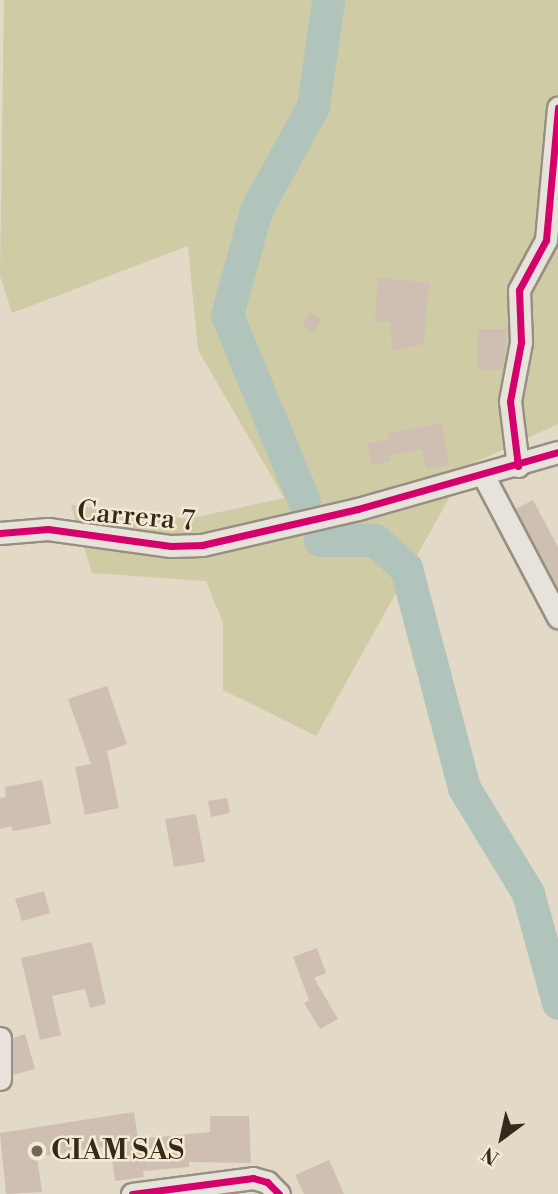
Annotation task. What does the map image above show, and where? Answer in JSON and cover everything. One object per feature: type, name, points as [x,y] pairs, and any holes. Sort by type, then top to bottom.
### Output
[{"type":"street","points":[[518,466],[510,401],[521,342],[519,290],[547,240],[558,108]]},
{"type":"street","name":"Carrera 7","points":[[0,533],[48,529],[171,546],[202,545],[268,531],[518,466],[558,452]]},
{"type":"street","points":[[483,475],[558,617]]},
{"type":"street","points":[[0,1038],[0,1079]]},
{"type":"street","points":[[132,1194],[253,1178],[267,1182],[279,1194]]},
{"type":"shaded area","points":[[4,0],[558,0],[558,424],[467,466],[316,736],[223,690],[223,623],[206,581],[92,573],[71,505],[188,519],[284,498],[198,350],[188,246],[12,313],[0,276]]},
{"type":"building","points":[[378,278],[429,282],[424,344],[392,351],[390,322],[375,321]]},
{"type":"building","points":[[310,312],[322,319],[314,333],[302,325]]},
{"type":"building","points":[[478,329],[507,329],[503,370],[478,369]]},
{"type":"building","points":[[442,423],[449,465],[426,469],[422,449],[389,456],[390,461],[372,466],[367,444],[389,439],[388,433]]},
{"type":"building","points":[[533,500],[558,547],[558,589],[516,509]]},
{"type":"building","points":[[107,686],[127,744],[107,751],[119,808],[85,815],[75,767],[91,764],[68,699]]},
{"type":"building","points":[[42,780],[51,824],[13,831],[11,826],[0,829],[0,798],[6,797],[5,787]]},
{"type":"building","points":[[227,798],[230,813],[211,817],[208,801]]},
{"type":"building","points":[[196,814],[205,862],[174,867],[165,819]]},
{"type":"building","points":[[44,891],[50,913],[22,921],[15,899]]},
{"type":"building","points":[[92,942],[106,1004],[90,1008],[85,989],[52,996],[61,1035],[40,1040],[21,958]]},
{"type":"building","points":[[317,948],[326,973],[314,978],[338,1019],[320,1029],[304,1003],[309,1000],[293,957]]},
{"type":"building","points":[[25,1034],[35,1069],[13,1075],[13,1038]]},
{"type":"building","name":"CIAM SAS","points":[[134,1112],[138,1139],[210,1132],[210,1116],[249,1116],[251,1163],[189,1162],[189,1167],[143,1171],[144,1177],[115,1181],[110,1146],[37,1157],[42,1192],[6,1194],[0,1133]]},
{"type":"building","points":[[329,1160],[344,1194],[304,1194],[295,1175]]},
{"type":"waterway","points":[[304,501],[227,315],[256,210],[313,106],[328,0]]},
{"type":"waterway","points":[[320,540],[375,540],[406,568],[464,788],[528,893],[558,1003]]},
{"type":"cycle path","points":[[518,466],[510,401],[521,342],[519,290],[546,240],[558,108]]},
{"type":"cycle path","points":[[0,533],[48,529],[171,546],[202,545],[358,509],[558,452]]},
{"type":"cycle path","points":[[132,1194],[253,1178],[267,1182],[279,1194]]},
{"type":"place","name":"CIAM SAS","points":[[37,1151]]}]
